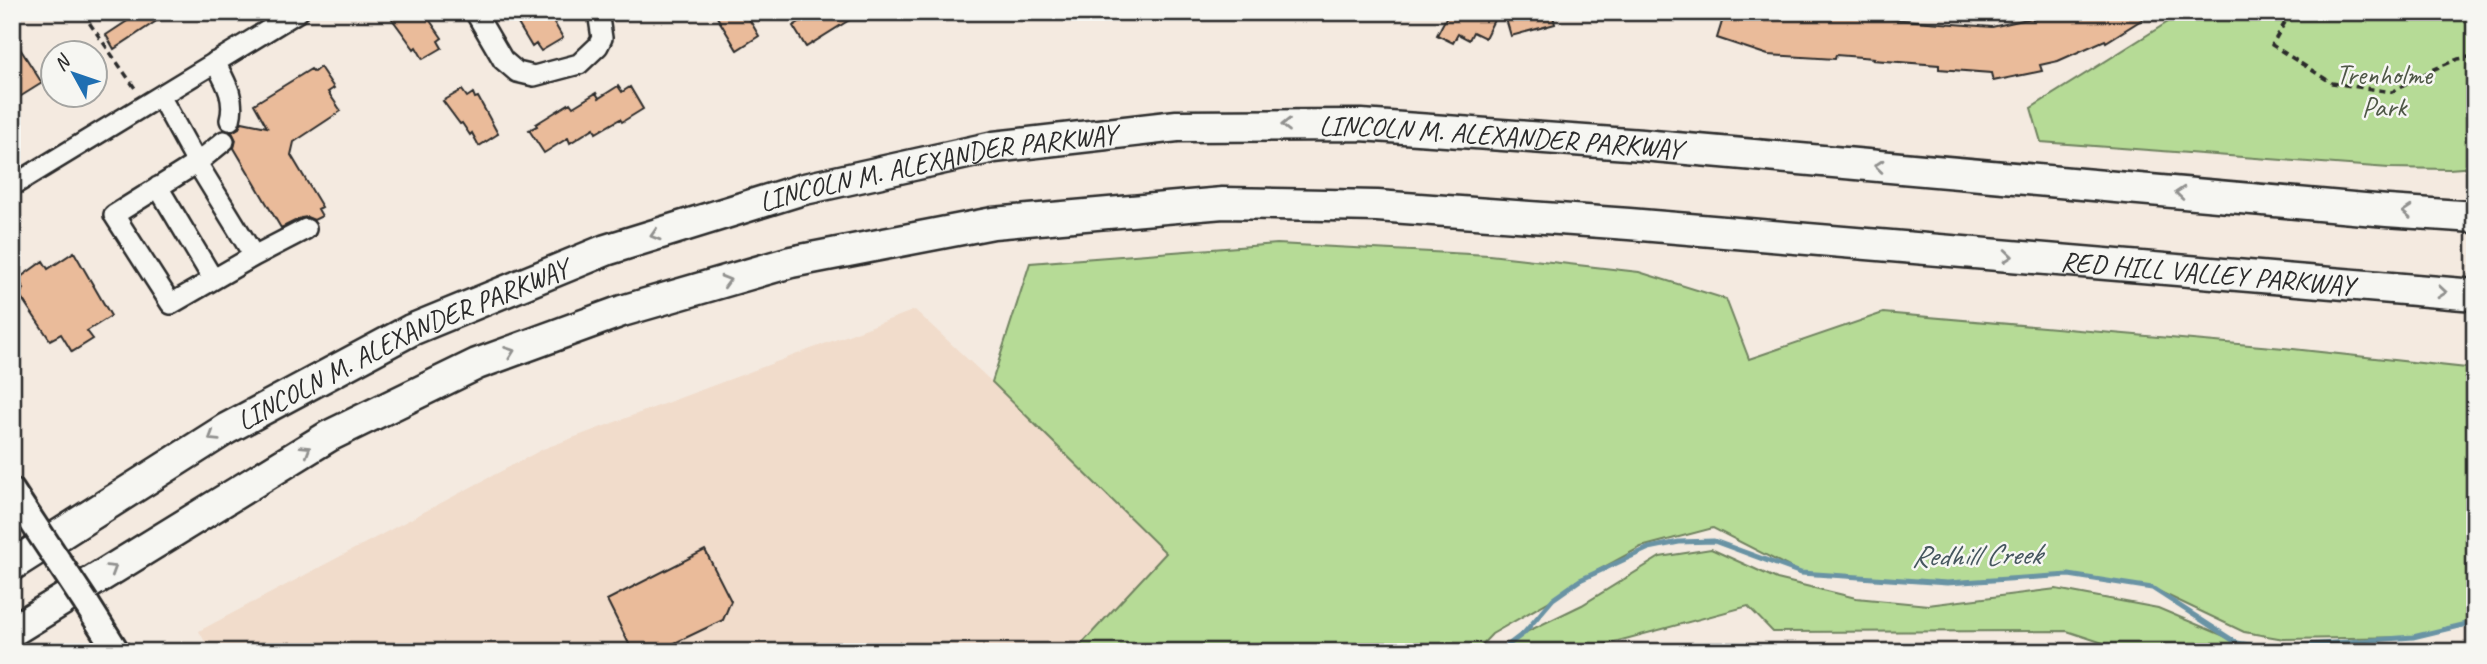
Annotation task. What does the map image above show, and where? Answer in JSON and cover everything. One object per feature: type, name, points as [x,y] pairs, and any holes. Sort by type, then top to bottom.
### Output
[{"type":"highway","name":"LINCOLN M. ALEXANDER PARKWAY","points":[[12,565],[226,429],[411,330],[606,250],[800,190],[994,147],[1177,126],[1361,125],[1642,145],[2475,217]]},
{"type":"highway","name":"LINCOLN M. ALEXANDER PARKWAY","points":[[12,631],[329,436],[477,364],[622,311],[792,262],[993,223],[1223,203],[1377,205],[1941,250]]},
{"type":"highway","name":"RED HILL VALLEY PARKWAY","points":[[1941,250],[2475,295]]},
{"type":"main road","points":[[12,491],[117,652]]},
{"type":"street","points":[[12,186],[298,12]]},
{"type":"street","points":[[475,12],[503,60],[517,72],[534,76],[579,64],[598,46],[602,38],[598,12]]},
{"type":"street","points":[[215,62],[229,88],[233,108],[230,120]]},
{"type":"street","points":[[153,100],[197,163],[254,256]]},
{"type":"street","points":[[224,141],[224,144],[197,163],[114,215],[172,304],[306,229]]},
{"type":"street","points":[[158,187],[213,279]]},
{"type":"path","points":[[86,12],[86,18],[153,100]]},
{"type":"path","points":[[2291,12],[2273,44],[2332,83],[2392,92],[2441,66],[2475,56]]},
{"type":"path","points":[[2467,12],[2475,36]]},
{"type":"shaded area","points":[[915,310],[1166,553],[1074,652],[211,652],[199,631],[543,449]]},
{"type":"green space","name":"Trenholme Park","points":[[2184,12],[2475,12],[2475,167],[2389,168],[2041,142],[2031,108]]},
{"type":"green space","points":[[1277,244],[1489,255],[1639,272],[1726,299],[1749,359],[1883,313],[2284,348],[2475,369],[2475,622],[2413,637],[2284,639],[2244,632],[2152,588],[2069,575],[1947,583],[1801,573],[1713,528],[1641,547],[1580,580],[1492,634],[1475,652],[1074,652],[1166,553],[992,382],[1030,263]]},
{"type":"green space","points":[[1711,549],[1777,579],[1856,598],[1928,605],[2056,589],[2158,608],[2262,652],[2130,652],[2067,631],[1773,632],[1748,606],[1577,652],[1499,652],[1524,633],[1582,605],[1660,557]]},
{"type":"building","points":[[141,12],[170,12],[114,49],[106,35]]},
{"type":"building","points":[[387,12],[424,12],[442,38],[438,41],[442,48],[423,59]]},
{"type":"building","points":[[511,12],[548,12],[563,38],[541,51],[536,44],[532,47]]},
{"type":"building","points":[[714,12],[745,12],[759,36],[737,50]]},
{"type":"building","points":[[796,12],[862,12],[806,47],[793,26],[801,21]]},
{"type":"building","points":[[1449,12],[1498,12],[1485,38],[1473,32],[1469,40],[1458,34],[1453,43],[1437,35]]},
{"type":"building","points":[[1504,12],[1552,12],[1555,24],[1511,36]]},
{"type":"building","points":[[1725,12],[1801,12],[1992,27],[2032,18],[2033,20],[2053,12],[2154,12],[2106,42],[2105,40],[2058,61],[2040,65],[2042,71],[1993,81],[1991,73],[1939,69],[1939,65],[1836,55],[1835,59],[1768,55],[1717,38]]},
{"type":"building","points":[[12,36],[38,77],[38,86],[18,98],[12,89]]},
{"type":"building","points":[[320,67],[334,88],[328,92],[341,111],[294,142],[291,155],[322,207],[318,209],[322,216],[314,220],[301,218],[281,228],[234,148],[236,140],[232,132],[239,128],[242,122],[267,127],[254,104],[311,69],[314,72]]},
{"type":"building","points":[[618,86],[622,92],[630,87],[643,109],[596,133],[594,128],[570,143],[568,138],[544,153],[529,130],[570,103],[573,107],[596,93],[599,98]]},
{"type":"building","points":[[462,90],[467,97],[473,93],[475,98],[478,97],[498,134],[479,146],[472,133],[470,135],[462,123],[460,124],[443,101]]},
{"type":"building","points":[[74,252],[111,316],[87,331],[93,339],[72,352],[61,334],[50,340],[19,294],[24,289],[18,279],[43,261],[48,269]]},
{"type":"building","points":[[705,550],[731,601],[723,620],[656,652],[633,652],[607,600]]},
{"type":"waterway","name":"Redhill Creek","points":[[1499,652],[1524,633],[1553,599],[1580,580],[1649,548],[1679,542],[1714,541],[1801,573],[1947,583],[2069,575],[2152,588],[2237,643],[2269,648],[2413,637],[2475,622]]}]
